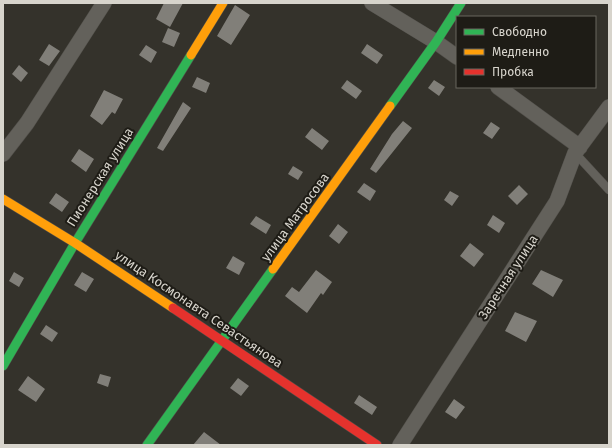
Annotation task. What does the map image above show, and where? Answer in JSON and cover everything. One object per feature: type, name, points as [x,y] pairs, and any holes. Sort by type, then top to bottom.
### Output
[{"type":"street","points":[[3,154],[27,123],[104,3]]},
{"type":"street","name":"Пионерская улица","points":[[3,366],[75,243],[223,3]]},
{"type":"street","points":[[372,3],[436,42],[456,56]]},
{"type":"street","name":"улица Матросова","points":[[147,445],[436,42],[461,3]]},
{"type":"street","points":[[499,88],[578,150]]},
{"type":"street","name":"Заречная улица","points":[[400,445],[557,201],[578,150],[609,106]]},
{"type":"street","name":"улица Космонавта Севастьянова","points":[[3,199],[75,243],[378,445]]},
{"type":"lane","points":[[578,150],[609,190]]},
{"type":"building","points":[[164,3],[183,3],[170,27],[156,19]]},
{"type":"building","points":[[235,5],[250,15],[231,45],[217,36]]},
{"type":"building","points":[[168,28],[180,33],[174,47],[162,42]]},
{"type":"building","points":[[49,44],[60,51],[49,66],[39,60]]},
{"type":"building","points":[[367,44],[383,55],[377,64],[361,53]]},
{"type":"building","points":[[146,45],[157,52],[151,63],[139,55]]},
{"type":"building","points":[[19,65],[28,73],[21,82],[12,74]]},
{"type":"building","points":[[197,77],[210,83],[206,93],[192,87]]},
{"type":"building","points":[[347,80],[362,91],[356,99],[341,88]]},
{"type":"building","points":[[434,80],[445,87],[439,96],[428,88]]},
{"type":"building","points":[[104,90],[123,99],[115,114],[112,112],[102,125],[90,116]]},
{"type":"building","points":[[183,102],[191,108],[163,151],[157,148]]},
{"type":"building","points":[[403,121],[412,128],[376,173],[370,169],[392,134]]},
{"type":"building","points":[[491,122],[500,128],[492,139],[483,133]]},
{"type":"building","points":[[312,128],[329,141],[322,150],[305,137]]},
{"type":"building","points":[[79,149],[94,159],[86,172],[71,161]]},
{"type":"building","points":[[293,166],[303,172],[298,180],[288,174]]},
{"type":"building","points":[[364,183],[376,191],[370,201],[357,192]]},
{"type":"building","points":[[519,185],[528,194],[517,205],[508,196]]},
{"type":"building","points":[[450,191],[459,196],[452,206],[444,200]]},
{"type":"building","points":[[56,193],[69,202],[62,212],[49,203]]},
{"type":"building","points":[[493,215],[505,223],[499,233],[487,225]]},
{"type":"building","points":[[256,216],[271,225],[266,234],[250,224]]},
{"type":"building","points":[[338,224],[348,232],[339,244],[329,236]]},
{"type":"building","points":[[470,243],[484,254],[474,267],[460,256]]},
{"type":"building","points":[[233,256],[245,263],[239,275],[226,268]]},
{"type":"building","points":[[316,270],[332,282],[323,295],[321,293],[307,313],[285,296],[292,287],[299,292]]},
{"type":"building","points":[[541,270],[563,280],[553,297],[532,284]]},
{"type":"building","points":[[14,272],[24,278],[19,287],[9,281]]},
{"type":"building","points":[[82,272],[94,279],[86,292],[74,285]]},
{"type":"building","points":[[515,312],[537,321],[526,342],[505,331]]},
{"type":"building","points":[[46,325],[58,333],[52,342],[40,334]]},
{"type":"building","points":[[100,374],[111,377],[108,387],[97,383]]},
{"type":"building","points":[[28,376],[45,389],[36,402],[18,390]]},
{"type":"building","points":[[238,378],[249,386],[241,396],[230,388]]},
{"type":"building","points":[[359,395],[377,407],[372,415],[354,403]]},
{"type":"building","points":[[454,399],[465,407],[456,419],[445,412]]},
{"type":"building","points":[[204,432],[221,445],[193,445]]},
{"type":"traffic: fast","points":[[390,106],[436,42],[461,3]]},
{"type":"traffic: fast","points":[[3,366],[75,243],[191,55]]},
{"type":"traffic: fast","points":[[147,445],[273,269]]},
{"type":"traffic: slow","points":[[191,55],[223,3]]},
{"type":"traffic: slow","points":[[273,269],[390,106]]},
{"type":"traffic: slow","points":[[3,199],[75,243],[173,308]]},
{"type":"traffic: jam","points":[[173,308],[377,445]]}]
